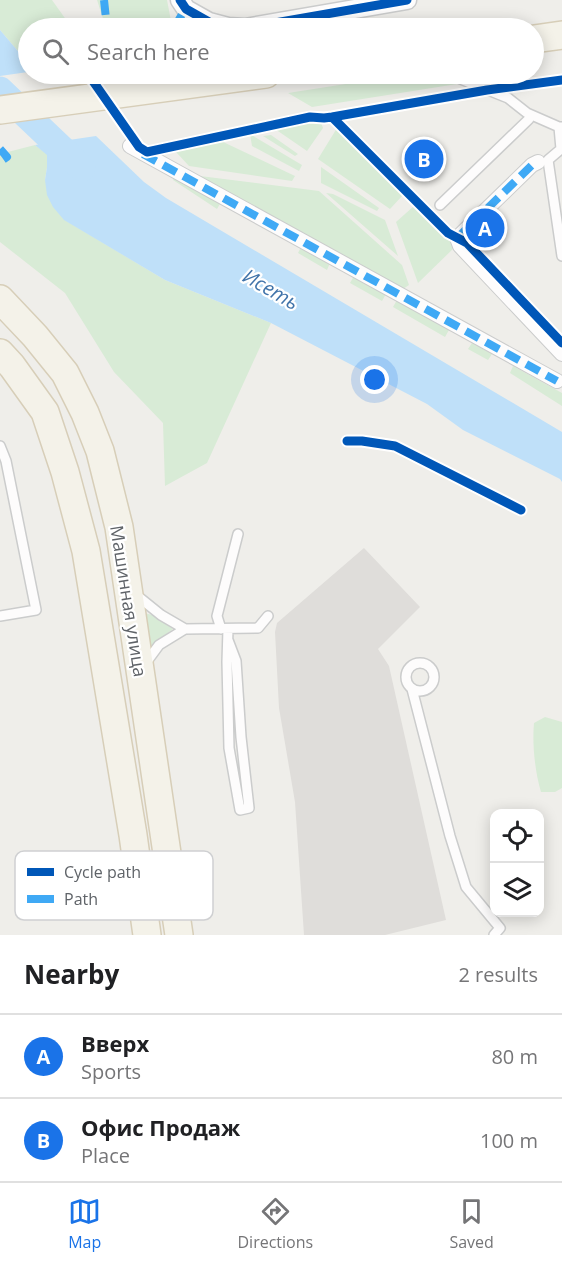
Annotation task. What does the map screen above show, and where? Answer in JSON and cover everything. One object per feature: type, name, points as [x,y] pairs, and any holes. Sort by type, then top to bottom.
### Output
[{"type":"main road","points":[[544,38],[562,35]]},
{"type":"main road","points":[[2,110],[188,84]]},
{"type":"main road","name":"Машинная улица","points":[[0,299],[35,336],[65,373],[85,413],[100,452],[119,527],[167,851]]},
{"type":"main road","name":"Машинная улица","points":[[0,353],[45,412],[65,472],[86,550],[135,851]]},
{"type":"main road","name":"Машинная улица","points":[[145,920],[147,935]]},
{"type":"main road","name":"Машинная улица","points":[[177,920],[179,935]]},
{"type":"street","points":[[180,0],[186,9],[203,18]]},
{"type":"street","points":[[303,18],[407,0]]},
{"type":"street","points":[[130,146],[557,381]]},
{"type":"street","points":[[538,162],[532,165],[457,238],[460,246],[562,354]]},
{"type":"lane","points":[[473,84],[508,98],[528,116],[561,127],[561,149],[548,160],[562,256]]},
{"type":"lane","points":[[440,205],[528,116]]},
{"type":"lane","points":[[0,446],[6,461],[36,610],[0,616]]},
{"type":"lane","points":[[228,640],[229,748],[240,810],[249,808],[236,661],[224,629],[217,616],[238,534]]},
{"type":"lane","points":[[128,588],[161,615],[185,629],[258,628],[268,616]]},
{"type":"lane","points":[[140,670],[159,645],[185,629]]},
{"type":"lane","points":[[412,689],[450,836],[466,887],[500,928],[494,935]]},
{"type":"shaded area","points":[[364,548],[420,607],[378,649],[389,666],[446,920],[385,935],[304,935],[295,802],[279,708],[275,632],[277,623]]},
{"type":"green space","points":[[0,0],[52,0],[65,18],[18,18],[18,51],[0,30]]},
{"type":"green space","points":[[97,0],[167,0],[170,18],[103,18]]},
{"type":"green space","points":[[346,84],[457,84],[312,107],[288,93]]},
{"type":"green space","points":[[320,120],[323,128],[307,151],[275,129]]},
{"type":"green space","points":[[337,128],[403,195],[390,209],[318,159]]},
{"type":"green space","points":[[250,134],[302,165],[299,171],[252,146]]},
{"type":"green space","points":[[271,135],[298,154],[295,156],[263,136]]},
{"type":"green space","points":[[221,141],[295,176],[292,181],[189,166],[176,152]]},
{"type":"green space","points":[[35,145],[47,154],[45,180],[65,220],[165,280],[271,323],[207,463],[165,486],[163,423],[114,372],[65,293],[0,242],[0,154]]},
{"type":"green space","points":[[321,167],[379,208],[377,211],[321,183]]},
{"type":"green space","points":[[175,176],[221,202],[217,209],[173,180]]},
{"type":"green space","points":[[200,176],[319,191],[402,265],[409,285],[403,289]]},
{"type":"green space","points":[[326,193],[333,194],[385,220],[398,256]]},
{"type":"green space","points":[[414,206],[456,246],[418,283],[396,222]]},
{"type":"green space","points":[[301,247],[330,263],[327,270],[298,253]]},
{"type":"green space","points":[[354,276],[386,294],[382,301],[350,283]]},
{"type":"green space","points":[[397,300],[449,330],[445,337],[393,307]]},
{"type":"green space","points":[[472,343],[492,354],[488,360],[468,349]]},
{"type":"green space","points":[[513,366],[562,393],[562,406],[510,373]]},
{"type":"green space","points":[[143,613],[153,615],[173,629],[148,648]]},
{"type":"green space","points":[[545,717],[562,722],[562,788],[555,792],[541,792],[536,767],[534,723]]},
{"type":"water","points":[[0,30],[18,51],[18,73],[0,76]]},
{"type":"water","points":[[96,136],[144,182],[166,198],[562,432],[562,482],[463,430],[427,404],[271,323],[165,280],[64,220],[47,195],[45,180],[47,155],[35,145]]},
{"type":"waterway","name":"Исеть","points":[[0,90],[82,168]]},
{"type":"marked path","points":[[104,0],[106,18]]},
{"type":"marked path","points":[[180,18],[187,6]]},
{"type":"marked path","points":[[0,149],[7,157],[0,162]]},
{"type":"marked path","points":[[143,154],[557,381]]},
{"type":"marked path","points":[[458,241],[457,238],[532,165],[538,162]]},
{"type":"cycle path","points":[[180,0],[186,9],[202,18]]},
{"type":"cycle path","points":[[303,18],[407,0]]},
{"type":"cycle path","points":[[544,82],[562,80]]},
{"type":"cycle path","points":[[95,84],[139,147],[147,152],[310,117],[332,117],[532,84]]},
{"type":"cycle path","points":[[332,117],[448,233],[467,243],[562,343]]},
{"type":"cycle path","points":[[347,441],[395,446],[521,510]]},
{"type":"place","name":"Офис Продаж","points":[[424,159]]},
{"type":"place","name":"Вверх","points":[[485,228]]}]
